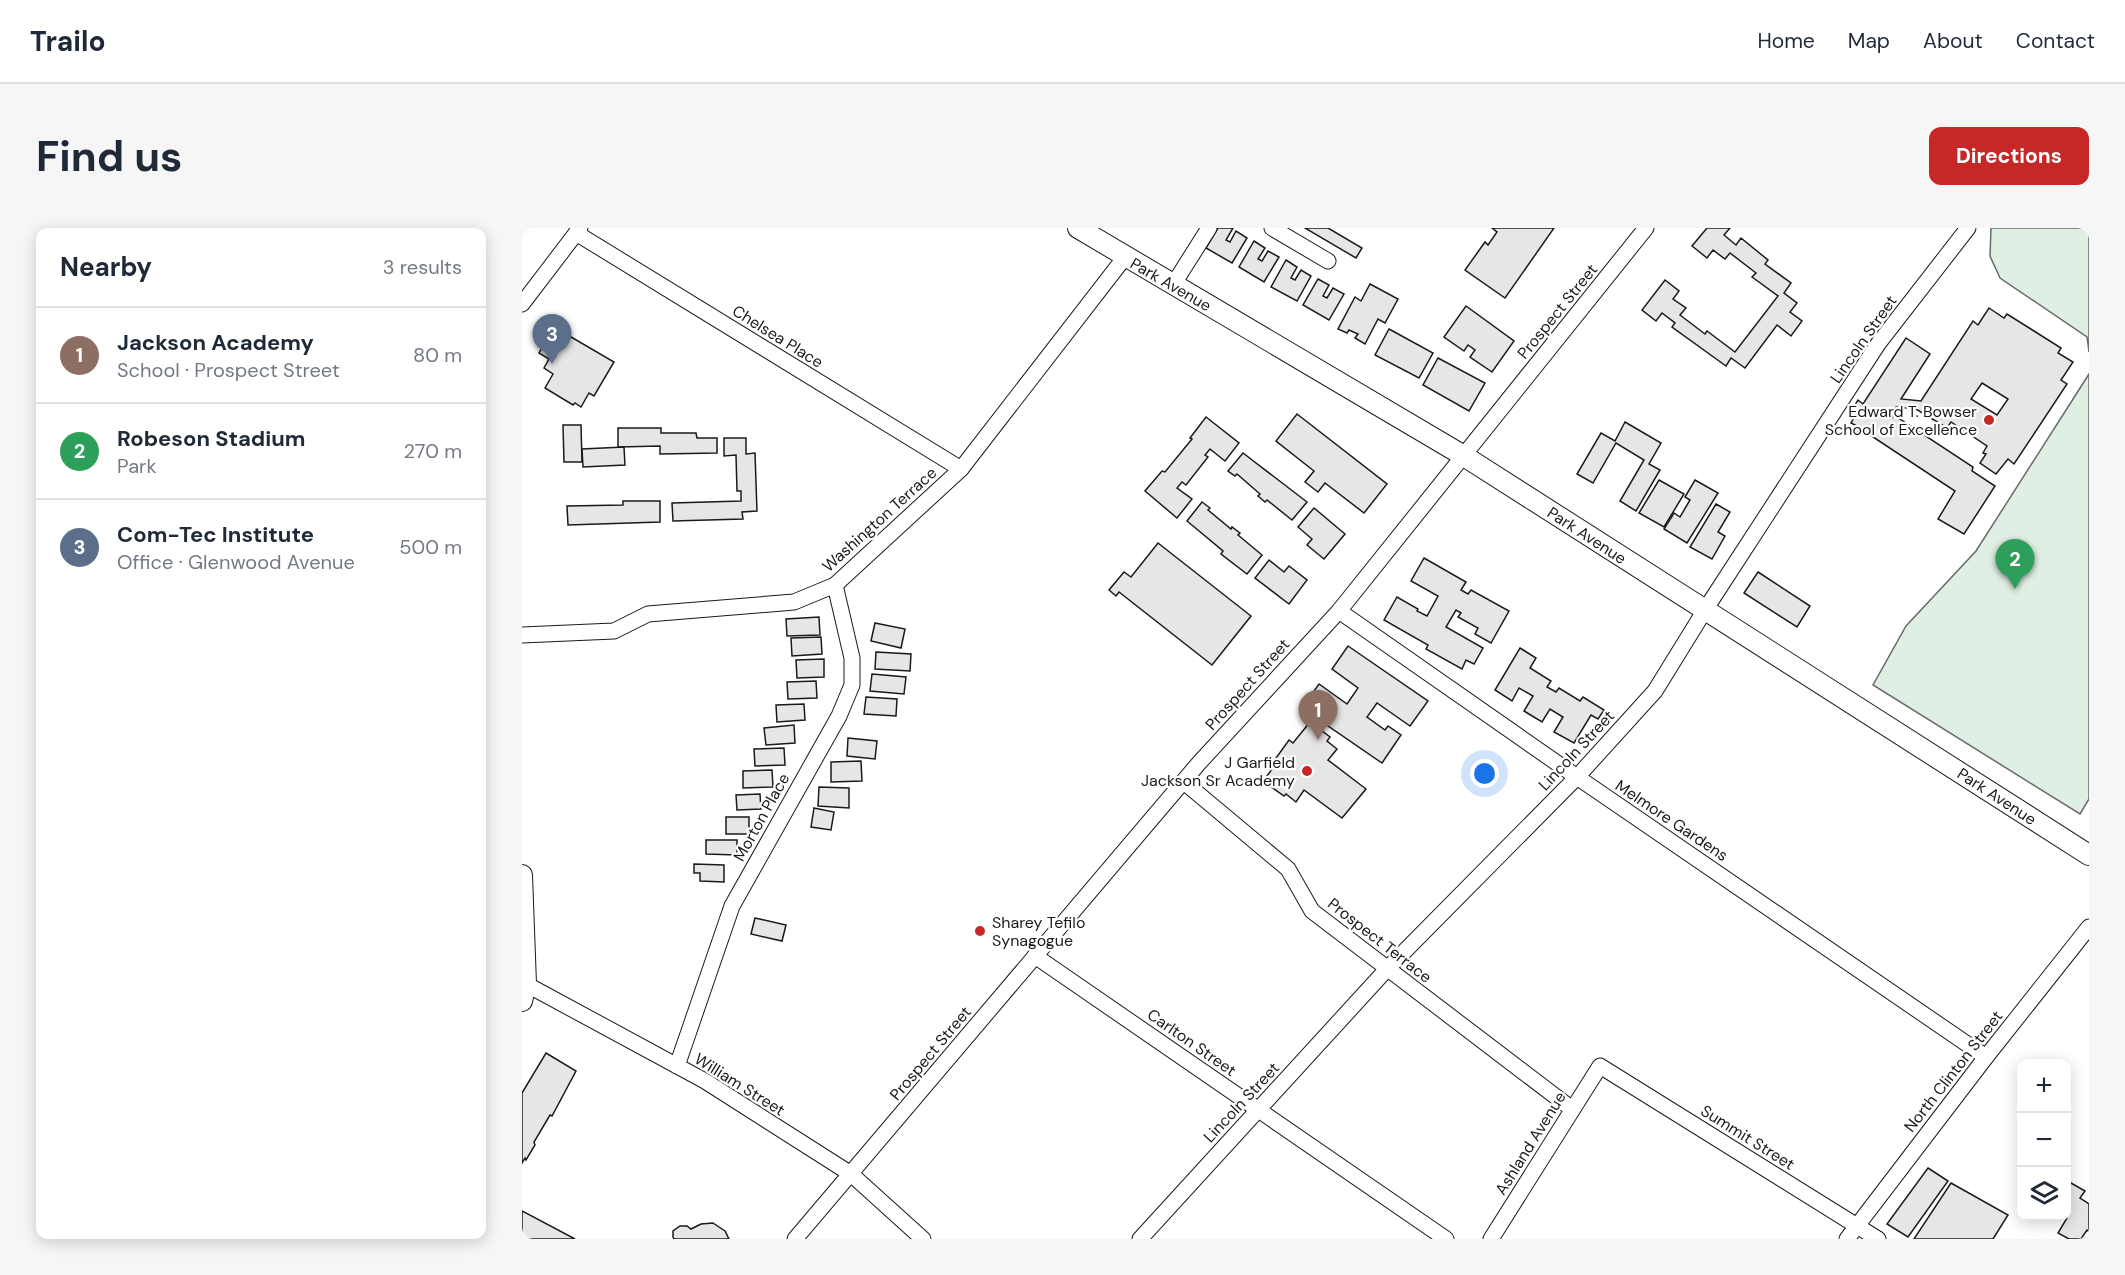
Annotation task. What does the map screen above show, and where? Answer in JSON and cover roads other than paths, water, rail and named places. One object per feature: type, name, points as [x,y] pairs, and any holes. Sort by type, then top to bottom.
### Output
[{"type":"main road","name":"Park Avenue","points":[[1078,228],[1464,456],[2089,855]]},
{"type":"main road","points":[[522,875],[523,989]]},
{"type":"street","points":[[1173,285],[1209,228]]},
{"type":"street","points":[[1272,228],[1328,261]]},
{"type":"street","name":"Prospect Street","points":[[795,1239],[1184,782],[1339,610],[1646,228]]},
{"type":"street","name":"Lincoln Street","points":[[1140,1239],[1387,969],[1578,777],[1655,691],[1878,344],[1968,228]]},
{"type":"street","points":[[522,304],[578,231]]},
{"type":"street","name":"Chelsea Place","points":[[578,231],[960,469]]},
{"type":"street","name":"Washington Terrace","points":[[522,635],[614,631],[648,614],[794,602],[835,585],[960,469],[1125,257]]},
{"type":"street","name":"Morton Place","points":[[677,1066],[732,906],[839,717],[852,685],[852,658],[835,585]]},
{"type":"street","name":"Melmore Gardens","points":[[1339,610],[1986,1057]]},
{"type":"street","name":"Prospect Terrace","points":[[1184,782],[1288,869],[1312,910],[1572,1109]]},
{"type":"street","name":"North Clinton Street","points":[[1852,1233],[1986,1057],[2089,927]]},
{"type":"street","name":"Carlton Street","points":[[1035,956],[1446,1239]]},
{"type":"street","name":"William Street","points":[[523,989],[705,1081],[851,1174],[923,1239]]},
{"type":"street","name":"Ashland Avenue","points":[[1491,1239],[1600,1066]]},
{"type":"street","name":"Summit Street","points":[[1600,1066],[1852,1233],[1878,1239]]},
{"type":"place","name":"Com-Tec Institute","points":[[552,364]]},
{"type":"place","name":"Edward T. Bowser School of Excellence","points":[[1989,420]]},
{"type":"place","name":"Robeson Stadium","points":[[2015,589]]},
{"type":"place","name":"Jackson Academy","points":[[1318,740]]},
{"type":"place","name":"J Garfield Jackson Sr Academy","points":[[1307,771]]},
{"type":"place","name":"Sharey Tefilo Synagogue","points":[[980,931]]}]
